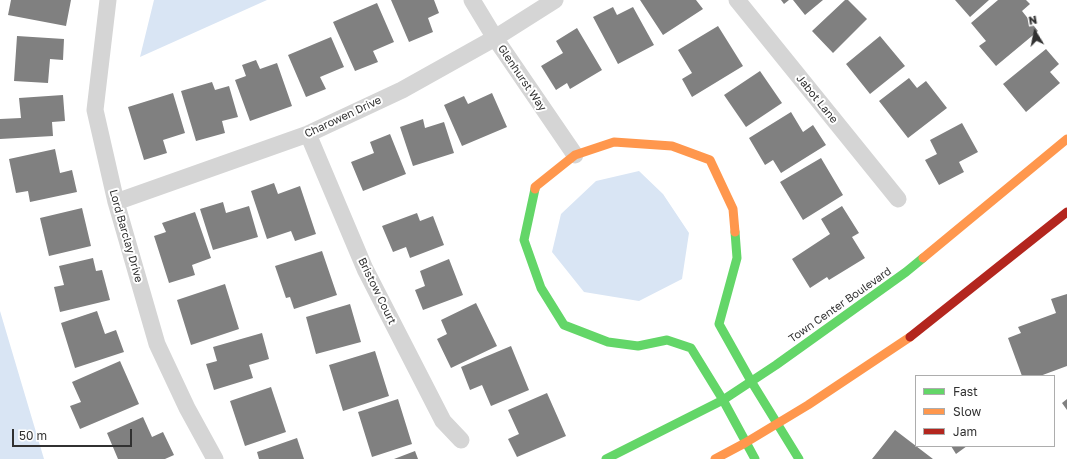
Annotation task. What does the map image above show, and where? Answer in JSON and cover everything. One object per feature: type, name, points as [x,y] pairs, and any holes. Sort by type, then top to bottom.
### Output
[{"type":"street","name":"Lord Barclay Drive","points":[[108,0],[96,110],[116,202],[157,344],[187,408],[215,459]]},
{"type":"street","name":"Glenhurst Way","points":[[472,0],[495,38],[575,155]]},
{"type":"street","name":"Charowen Drive","points":[[116,202],[308,134],[402,90],[495,38],[555,0]]},
{"type":"street","name":"Jabot Lane","points":[[737,0],[898,199]]},
{"type":"street","name":"Bristow Court","points":[[308,134],[365,269],[443,421],[461,440]]},
{"type":"street","name":"Town Center Boulevard","points":[[606,459],[723,400],[776,365],[906,272],[1067,139]]},
{"type":"street","points":[[755,459],[723,400],[692,348],[667,340],[638,346],[608,342],[564,325],[541,288],[524,240],[535,187],[575,155],[614,142],[672,146],[710,160],[733,209],[737,258],[719,324],[751,381],[800,459]]},
{"type":"street","points":[[715,459],[745,443],[907,340],[1067,212]]},
{"type":"water","points":[[154,0],[267,0],[140,57]]},
{"type":"water","points":[[639,171],[663,194],[689,233],[682,279],[639,301],[584,292],[552,252],[561,214],[596,181]]},
{"type":"water","points":[[0,311],[44,459],[0,459]]},
{"type":"building","points":[[11,0],[71,0],[66,26],[8,15]]},
{"type":"building","points":[[391,0],[434,0],[439,13],[428,18],[433,32],[409,42]]},
{"type":"building","points":[[640,0],[696,0],[703,9],[663,35]]},
{"type":"building","points":[[781,0],[789,0],[784,4]]},
{"type":"building","points":[[793,0],[823,0],[805,15]]},
{"type":"building","points":[[845,0],[848,0],[867,19],[833,53],[812,31]]},
{"type":"building","points":[[955,0],[989,0],[970,17]]},
{"type":"building","points":[[998,0],[1026,0],[1030,4],[1022,11],[1038,31],[996,66],[979,46],[986,41],[971,23]]},
{"type":"building","points":[[377,3],[394,42],[373,51],[378,62],[355,71],[333,22]]},
{"type":"building","points":[[613,7],[617,15],[633,7],[654,45],[618,64],[593,17]]},
{"type":"building","points":[[718,26],[743,66],[692,97],[682,79],[692,73],[678,50]]},
{"type":"building","points":[[577,28],[602,70],[570,89],[567,83],[556,90],[541,66],[563,53],[556,41]]},
{"type":"building","points":[[17,36],[64,39],[63,60],[50,59],[48,83],[14,81]]},
{"type":"building","points":[[880,36],[905,66],[870,94],[846,64]]},
{"type":"building","points":[[331,37],[344,67],[320,77],[326,89],[306,97],[288,55]]},
{"type":"building","points":[[1046,49],[1059,64],[1050,72],[1060,83],[1026,112],[1003,84]]},
{"type":"building","points":[[256,60],[260,69],[277,63],[292,106],[250,121],[235,80],[246,76],[242,65]]},
{"type":"building","points":[[760,71],[782,103],[746,127],[724,95]]},
{"type":"building","points":[[909,78],[917,88],[926,81],[947,108],[908,138],[879,101]]},
{"type":"building","points":[[212,82],[215,90],[229,86],[238,117],[222,121],[225,133],[196,141],[181,91]]},
{"type":"building","points":[[173,93],[185,133],[163,140],[167,153],[144,160],[128,107]]},
{"type":"building","points":[[492,93],[507,127],[462,146],[444,105],[464,96],[468,104]]},
{"type":"building","points":[[63,95],[65,121],[52,122],[53,136],[0,139],[0,119],[21,118],[19,98]]},
{"type":"building","points":[[791,112],[803,132],[813,125],[826,145],[781,173],[773,160],[765,165],[749,138]]},
{"type":"building","points":[[423,119],[425,128],[444,122],[454,153],[413,166],[400,127]]},
{"type":"building","points":[[962,123],[978,152],[959,162],[964,172],[939,185],[925,160],[937,154],[930,140]]},
{"type":"building","points":[[390,134],[406,174],[363,191],[351,162],[374,153],[370,142]]},
{"type":"building","points":[[55,149],[60,173],[72,170],[77,192],[30,202],[28,191],[16,193],[9,159]]},
{"type":"building","points":[[821,158],[843,195],[803,220],[780,182]]},
{"type":"building","points":[[274,183],[278,194],[300,186],[316,234],[295,241],[291,231],[267,239],[251,191]]},
{"type":"building","points":[[223,202],[226,213],[249,206],[258,237],[213,250],[200,209]]},
{"type":"building","points":[[842,206],[859,233],[852,237],[865,258],[829,280],[827,277],[810,288],[792,259],[830,234],[821,219]]},
{"type":"building","points":[[82,208],[91,246],[49,256],[40,218]]},
{"type":"building","points":[[195,212],[211,258],[192,265],[195,275],[169,283],[154,236],[166,232],[162,223]]},
{"type":"building","points":[[417,213],[420,221],[433,216],[444,245],[410,258],[406,247],[393,252],[382,226]]},
{"type":"building","points":[[322,251],[337,295],[294,309],[290,297],[286,298],[275,266]]},
{"type":"building","points":[[93,258],[96,271],[102,270],[110,300],[60,312],[54,287],[64,285],[59,266]]},
{"type":"building","points":[[449,259],[463,295],[423,310],[415,290],[425,286],[420,271]]},
{"type":"building","points":[[225,284],[239,329],[191,345],[177,300]]},
{"type":"building","points":[[1067,294],[1067,366],[1043,375],[1022,375],[1008,338],[1021,333],[1018,327],[1056,313],[1051,299]]},
{"type":"building","points":[[476,303],[497,346],[451,368],[437,339],[447,334],[441,320]]},
{"type":"building","points":[[350,304],[361,342],[316,354],[306,317]]},
{"type":"building","points":[[97,311],[105,334],[116,330],[124,352],[75,368],[61,323]]},
{"type":"building","points":[[262,333],[269,359],[249,365],[253,378],[214,390],[206,364],[217,361],[213,347]]},
{"type":"building","points":[[511,346],[529,390],[491,406],[482,385],[470,390],[461,367]]},
{"type":"building","points":[[375,351],[389,396],[343,411],[329,365]]},
{"type":"building","points":[[120,361],[139,404],[80,429],[70,406],[81,402],[72,382]]},
{"type":"building","points":[[271,387],[286,432],[245,446],[230,401]]},
{"type":"building","points":[[547,393],[566,436],[517,457],[508,439],[519,434],[508,410]]},
{"type":"building","points":[[398,399],[412,444],[372,457],[358,412]]},
{"type":"building","points":[[1067,399],[1067,410],[1062,403]]},
{"type":"building","points":[[143,417],[152,437],[163,432],[174,455],[165,459],[118,459],[107,433]]},
{"type":"building","points":[[895,430],[915,445],[915,447],[917,447],[933,459],[872,459]]},
{"type":"building","points":[[297,438],[304,459],[259,459],[257,452]]},
{"type":"building","points":[[952,447],[966,447],[956,454]]},
{"type":"building","points":[[415,451],[418,459],[394,459]]},
{"type":"traffic: fast","points":[[535,189],[524,240],[541,288],[564,325],[608,342],[638,346],[667,340],[691,348],[723,400],[755,459]]},
{"type":"traffic: fast","points":[[735,232],[737,258],[719,324],[751,381],[799,459]]},
{"type":"traffic: fast","points":[[606,459],[723,400],[776,365],[906,272],[923,258]]},
{"type":"traffic: slow","points":[[923,258],[1067,139]]},
{"type":"traffic: slow","points":[[535,189],[535,187],[575,155],[614,142],[672,146],[710,160],[733,209],[735,232]]},
{"type":"traffic: slow","points":[[715,459],[745,443],[808,405],[910,337]]},
{"type":"traffic: jam","points":[[910,337],[1067,212]]}]
